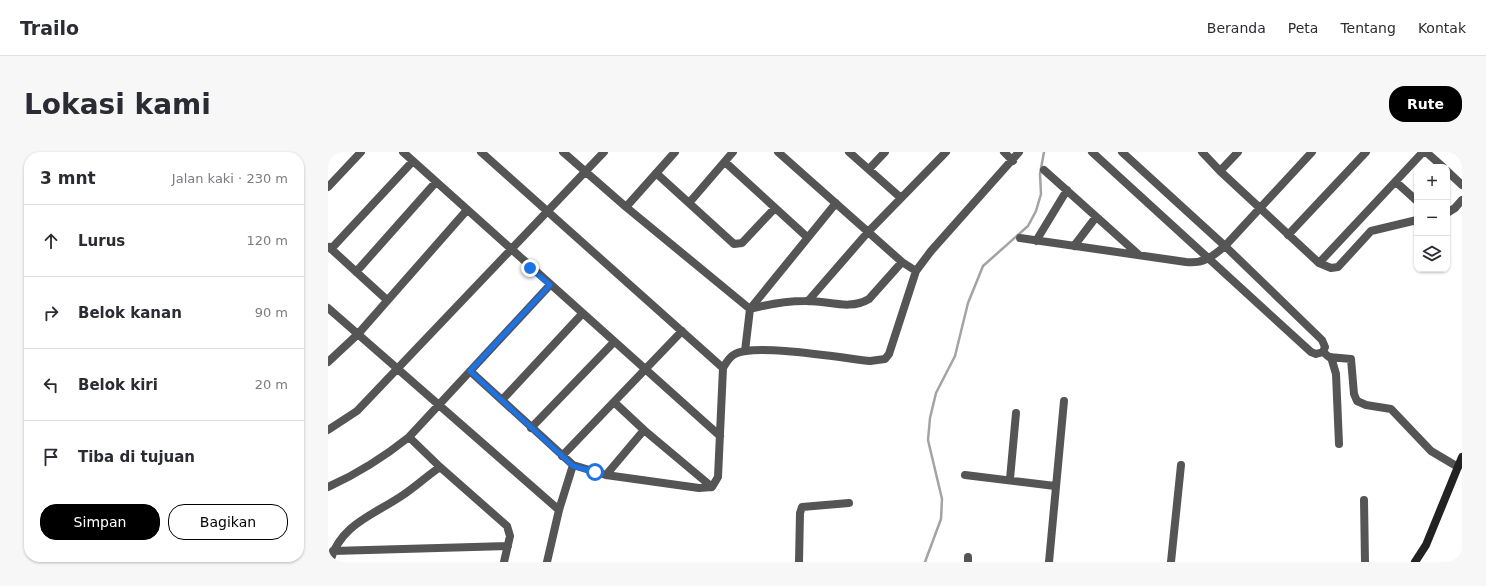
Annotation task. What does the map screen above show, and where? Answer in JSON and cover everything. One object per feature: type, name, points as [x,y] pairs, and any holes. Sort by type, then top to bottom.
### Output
[{"type":"street","points":[[328,187],[361,152]]},
{"type":"street","points":[[403,152],[510,250],[720,436]]},
{"type":"street","points":[[481,152],[723,368]]},
{"type":"street","points":[[563,152],[626,207],[750,309]]},
{"type":"street","points":[[328,430],[357,411],[604,152]]},
{"type":"street","points":[[626,207],[675,152]]},
{"type":"street","points":[[689,203],[733,152]]},
{"type":"street","points":[[778,152],[902,262],[916,271]]},
{"type":"street","points":[[849,152],[901,198]]},
{"type":"street","points":[[869,170],[885,152]]},
{"type":"street","points":[[808,300],[868,232],[946,152]]},
{"type":"street","points":[[1004,152],[1013,161]]},
{"type":"street","points":[[712,487],[718,477],[723,368],[730,357],[745,351],[776,351],[870,361],[882,360],[889,354],[916,271],[931,251],[1020,152]]},
{"type":"street","points":[[1092,152],[1311,352],[1316,354],[1323,352]]},
{"type":"street","points":[[1122,152],[1225,246],[1322,340],[1325,347],[1323,352]]},
{"type":"street","points":[[1202,152],[1260,209],[1319,263],[1331,268],[1338,267],[1371,231],[1414,221]]},
{"type":"street","points":[[1220,171],[1238,152]]},
{"type":"street","points":[[1020,238],[1194,263],[1210,259],[1225,246],[1312,152]]},
{"type":"street","points":[[1288,235],[1366,152]]},
{"type":"street","points":[[1319,263],[1423,152]]},
{"type":"street","points":[[1426,152],[1439,164]]},
{"type":"street","points":[[388,300],[330,248],[413,162]]},
{"type":"street","points":[[725,162],[807,237]]},
{"type":"street","points":[[1044,170],[1139,255]]},
{"type":"street","points":[[656,173],[732,242],[737,244],[742,244],[775,208]]},
{"type":"street","points":[[1450,174],[1462,185]]},
{"type":"street","points":[[356,272],[436,182]]},
{"type":"street","points":[[1396,182],[1416,200]]},
{"type":"street","points":[[1036,240],[1067,190]]},
{"type":"street","points":[[1450,211],[1462,200]]},
{"type":"street","points":[[745,351],[750,309],[836,203]]},
{"type":"street","points":[[328,362],[358,334],[467,210]]},
{"type":"street","points":[[1074,246],[1096,217]]},
{"type":"street","points":[[750,309],[778,302],[808,300],[846,305],[862,303],[869,299],[902,262]]},
{"type":"street","points":[[328,487],[390,452],[409,438],[550,285]]},
{"type":"street","points":[[328,308],[559,510]]},
{"type":"street","points":[[502,400],[582,314]]},
{"type":"street","points":[[562,456],[682,331]]},
{"type":"street","points":[[532,428],[614,342]]},
{"type":"street","points":[[1323,352],[1332,357],[1351,359],[1354,394],[1357,401],[1366,405],[1391,409],[1431,451],[1458,466]]},
{"type":"street","points":[[1332,357],[1336,374],[1339,444]]},
{"type":"street","points":[[470,371],[573,466],[606,474],[699,488],[712,487]]},
{"type":"street","points":[[1049,562],[1064,401]]},
{"type":"street","points":[[614,402],[644,430],[712,487]]},
{"type":"street","points":[[1010,479],[1016,413]]},
{"type":"street","points":[[606,474],[644,430]]},
{"type":"street","points":[[409,438],[440,467],[504,521],[510,532],[504,562]]},
{"type":"street","points":[[1419,560],[1462,457]]},
{"type":"street","points":[[1171,562],[1181,465]]},
{"type":"street","points":[[547,562],[559,510],[573,466]]},
{"type":"street","points":[[330,562],[333,551],[348,530],[403,495],[440,467]]},
{"type":"street","points":[[965,475],[1010,479],[1055,486]]},
{"type":"street","points":[[1364,500],[1365,562]]},
{"type":"street","points":[[799,562],[800,513],[802,507],[849,503]]},
{"type":"street","points":[[333,551],[508,546]]},
{"type":"waterway","points":[[925,562],[941,519],[942,499],[928,440],[930,418],[936,393],[955,356],[968,303],[983,266],[1028,226],[1036,211],[1041,194],[1040,174],[1044,152]]},
{"type":"route","points":[[530,268],[550,285],[470,371],[573,466],[595,472]]}]
